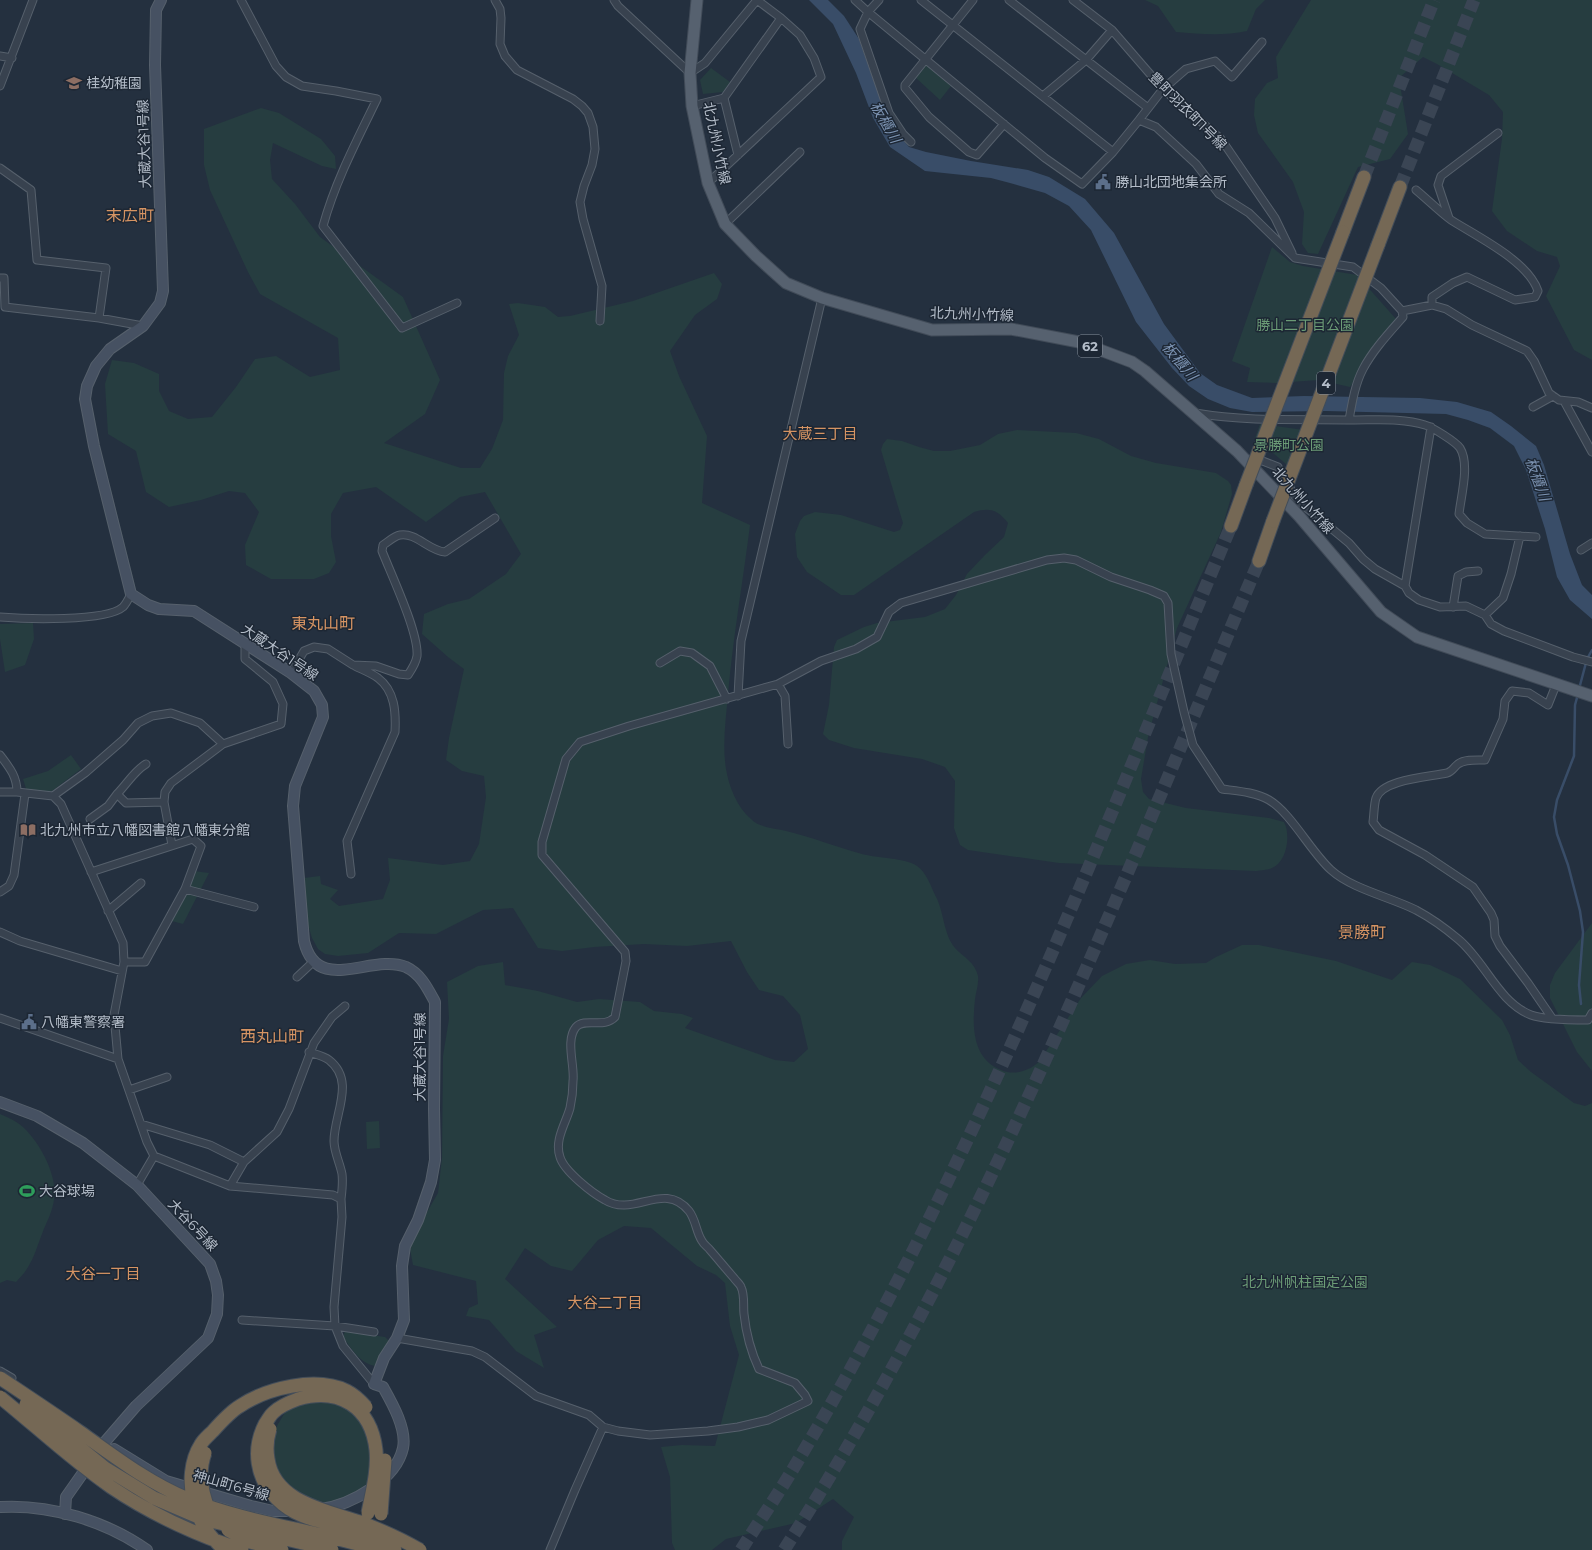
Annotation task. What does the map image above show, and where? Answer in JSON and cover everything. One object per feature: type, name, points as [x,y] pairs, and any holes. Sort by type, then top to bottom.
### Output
[{"type":"highway","points":[[1231,526],[1364,177]]},
{"type":"highway","name":"4","points":[[1259,561],[1400,187]]},
{"type":"highway","points":[[0,1378],[38,1402],[143,1476],[188,1498],[214,1508],[264,1523],[339,1539],[378,1550],[385,1462],[381,1435],[376,1422],[358,1398],[347,1391],[332,1386],[317,1384],[295,1385],[276,1390],[240,1406],[219,1424],[201,1444],[191,1470],[190,1482],[192,1497],[200,1523],[208,1535],[225,1550]]},
{"type":"highway","points":[[0,1383],[105,1468],[154,1498],[203,1519],[332,1550]]},
{"type":"highway","points":[[366,1550],[368,1513],[375,1475],[376,1450],[370,1428],[361,1412],[341,1399],[324,1394],[309,1396],[292,1401],[274,1412],[261,1433],[257,1453],[259,1469],[265,1484],[276,1499],[295,1513],[357,1531],[371,1537],[395,1550]]},
{"type":"highway","points":[[0,1397],[81,1464],[112,1487],[139,1504],[203,1536],[242,1550]]},
{"type":"highway","points":[[292,1401],[271,1424],[267,1439],[269,1466],[275,1480],[285,1491],[298,1500],[374,1527],[420,1550]]},
{"type":"highway","points":[[219,1424],[206,1449],[203,1459],[201,1472],[204,1498],[210,1510],[222,1524],[238,1536],[250,1542],[282,1550]]},
{"type":"main road","name":"北九州小竹線","points":[[697,0],[690,73],[692,106],[708,183],[725,224],[756,256],[786,283],[822,298],[932,330],[1011,329],[1079,342],[1132,362],[1145,371],[1237,451],[1299,516],[1381,612],[1417,637],[1592,696]]},
{"type":"street","points":[[0,86],[33,0]]},
{"type":"street","name":"大蔵大谷1号線","points":[[161,0],[156,10],[155,65],[163,291],[160,303],[143,326],[110,349],[96,366],[87,386],[85,399],[94,446],[131,594],[148,605],[159,609],[194,611],[291,673],[314,691],[322,705],[323,717],[295,786],[293,806],[304,941],[307,952],[313,962],[321,967],[333,970],[392,964],[407,968],[418,976],[428,987],[434,1002],[435,1160],[431,1182],[418,1220],[405,1246],[402,1266],[404,1320],[397,1338]]},
{"type":"street","points":[[242,0],[276,66],[286,77],[302,86],[377,99],[348,160],[328,208],[323,226],[402,328],[457,303]]},
{"type":"street","points":[[495,0],[500,9],[500,44],[505,56],[518,70],[567,96],[582,106],[588,113],[593,127],[595,149],[592,166],[584,186],[580,202],[602,286],[600,321]]},
{"type":"street","points":[[614,0],[618,6],[690,73],[705,63],[757,0],[781,18],[800,36],[814,58],[820,77],[708,183]]},
{"type":"street","points":[[855,0],[1045,158],[1082,184],[1113,152],[1163,89],[1186,69],[1215,61],[1232,77],[1262,42]]},
{"type":"street","points":[[879,0],[868,12],[860,29],[889,113],[903,134],[911,142]]},
{"type":"street","points":[[921,0],[1113,152]]},
{"type":"street","points":[[973,0],[905,85],[905,88],[929,117],[969,152],[977,155],[1004,124]]},
{"type":"street","points":[[1009,0],[1148,108]]},
{"type":"street","name":"豊町羽衣町1号線","points":[[1073,0],[1112,30],[1163,89],[1221,139],[1275,218],[1295,258]]},
{"type":"street","points":[[692,106],[724,98],[781,18]]},
{"type":"street","points":[[1043,96],[1086,60],[1112,30]]},
{"type":"street","points":[[0,56],[12,58]]},
{"type":"street","points":[[724,98],[738,155]]},
{"type":"street","points":[[1139,120],[1156,127],[1196,164],[1219,194],[1249,213],[1295,258],[1353,268],[1381,288],[1402,311],[1403,317],[1362,370],[1355,390],[1349,418]]},
{"type":"street","points":[[1450,218],[1438,185],[1441,176],[1452,166],[1498,133]]},
{"type":"street","points":[[725,224],[800,152]]},
{"type":"street","points":[[0,168],[32,190],[38,260],[106,268],[99,318]]},
{"type":"street","points":[[1416,190],[1450,218],[1519,264],[1535,281],[1538,291],[1535,297],[1514,300],[1467,277],[1453,282],[1432,297],[1432,305]]},
{"type":"street","points":[[0,278],[4,278],[6,307],[99,318],[143,326]]},
{"type":"street","points":[[738,696],[740,641],[822,298]]},
{"type":"street","points":[[1402,311],[1432,305],[1446,309],[1472,325],[1527,351],[1553,396],[1564,402],[1578,402],[1592,408]]},
{"type":"street","points":[[1533,407],[1553,396]]},
{"type":"street","points":[[1564,402],[1592,452]]},
{"type":"street","points":[[1193,413],[1222,418],[1268,420],[1349,418],[1424,424],[1431,427],[1460,448],[1465,463],[1459,514],[1467,523],[1485,534],[1536,537]]},
{"type":"street","points":[[1405,586],[1431,427]]},
{"type":"street","points":[[1237,451],[1278,468],[1297,500],[1349,543],[1363,559],[1375,569],[1405,586],[1409,593],[1419,600],[1440,608],[1466,606],[1485,615],[1491,624],[1504,631],[1573,657],[1592,662]]},
{"type":"street","points":[[353,665],[376,666],[399,674],[408,675],[413,668],[417,656],[412,628],[382,551],[383,545],[399,535],[408,535],[438,551],[445,552],[495,518]]},
{"type":"street","points":[[1485,615],[1503,598],[1511,574],[1520,536]]},
{"type":"street","points":[[1580,550],[1592,543]]},
{"type":"street","points":[[309,1052],[329,1059],[340,1072],[342,1080],[343,1095],[335,1125],[334,1143],[342,1174],[342,1217],[334,1307],[335,1326],[343,1346],[374,1384],[384,1358],[397,1338],[472,1352],[485,1357],[536,1396],[589,1415],[603,1427],[618,1431],[650,1435],[708,1431],[738,1427],[768,1420],[808,1401],[796,1383],[759,1369],[752,1355],[744,1315],[741,1287],[702,1241],[689,1212],[680,1203],[671,1198],[660,1198],[630,1206],[615,1204],[605,1200],[571,1174],[560,1159],[559,1151],[561,1130],[570,1108],[574,1078],[570,1048],[572,1036],[575,1028],[581,1024],[604,1023],[611,1021],[615,1017],[626,961],[625,952],[542,855],[542,842],[566,759],[580,742],[629,726],[778,684],[821,661],[856,649],[877,637],[890,612],[901,603],[1047,560],[1064,558],[1076,560],[1110,577],[1164,596],[1168,603],[1171,654],[1193,745],[1222,789],[1243,792],[1270,800],[1331,870],[1346,880],[1416,910],[1436,922],[1460,940],[1512,1003],[1531,1015],[1588,1020],[1592,1013]]},
{"type":"street","points":[[1453,607],[1458,576],[1466,572],[1478,571]]},
{"type":"street","points":[[0,617],[34,619],[104,615],[122,607],[131,594]]},
{"type":"street","points":[[172,845],[164,802],[165,792],[171,783],[223,744],[281,724],[283,704],[273,682],[245,658],[245,644]]},
{"type":"street","points":[[291,673],[304,651],[314,647],[328,649],[353,665],[378,678],[393,696],[396,716],[395,732],[347,841],[351,874]]},
{"type":"street","points":[[660,663],[680,651],[692,653],[710,666],[727,699]]},
{"type":"street","points":[[778,684],[785,696],[788,744]]},
{"type":"street","points":[[1552,1018],[1500,946],[1496,936],[1492,914],[1473,887],[1425,855],[1379,830],[1374,822],[1376,797],[1388,786],[1412,779],[1449,773],[1459,763],[1474,760],[1485,760],[1503,718],[1505,701],[1512,691],[1529,693],[1541,702],[1548,705],[1556,685]]},
{"type":"street","points":[[53,796],[85,773],[123,740],[138,723],[152,716],[171,713],[200,723],[223,744]]},
{"type":"street","points":[[0,755],[11,770],[21,793],[14,875],[9,886],[0,892]]},
{"type":"street","points":[[90,819],[108,806],[136,769],[146,764]]},
{"type":"street","points":[[0,792],[53,796],[61,804],[123,943],[124,962],[114,1015],[118,1059],[147,1142],[154,1156],[230,1186],[333,1195],[342,1199]]},
{"type":"street","points":[[117,794],[126,804],[164,802]]},
{"type":"street","points":[[91,872],[193,839],[200,846],[185,889],[145,962],[124,962]]},
{"type":"street","points":[[108,911],[141,883]]},
{"type":"street","points":[[185,889],[254,907]]},
{"type":"street","points":[[0,932],[20,941],[122,971]]},
{"type":"street","points":[[297,977],[313,962]]},
{"type":"street","points":[[230,1186],[244,1162],[277,1132],[289,1109],[309,1052],[332,1017],[345,1006]]},
{"type":"street","points":[[0,1018],[118,1059]]},
{"type":"street","points":[[129,1090],[167,1076]]},
{"type":"street","name":"大谷6号線","points":[[0,1102],[37,1116],[83,1143],[137,1185],[210,1264],[216,1281],[218,1294],[217,1314],[208,1338],[136,1406],[104,1443],[66,1497],[65,1514]]},
{"type":"street","points":[[141,1124],[210,1145],[244,1162]]},
{"type":"street","points":[[137,1185],[154,1156]]},
{"type":"street","points":[[242,1320],[335,1326],[374,1332]]},
{"type":"street","points":[[0,1370],[104,1443]]},
{"type":"street","name":"神山町6号線","points":[[104,1443],[166,1481],[250,1506],[273,1511],[331,1507],[360,1495],[381,1481],[397,1461],[403,1447],[401,1427],[394,1407],[383,1387],[374,1384]]},
{"type":"street","points":[[550,1550],[603,1427]]},
{"type":"street","points":[[0,1507],[15,1506],[38,1508],[90,1521],[118,1532],[147,1550]]},
{"type":"green space","points":[[1145,0],[1265,0],[1256,9],[1247,31],[1230,34],[1212,34],[1176,32],[1158,6]]},
{"type":"green space","points":[[1311,0],[1592,0],[1592,360],[1574,350],[1546,296],[1560,266],[1557,257],[1537,251],[1507,231],[1492,211],[1502,139],[1503,112],[1489,95],[1423,57],[1399,78],[1408,134],[1390,159],[1358,167],[1318,254],[1308,253],[1302,244],[1304,212],[1293,182],[1258,133],[1254,115],[1255,99],[1267,83],[1278,78],[1276,57]]},
{"type":"green space","points":[[926,65],[951,86],[940,100],[916,78]]},
{"type":"green space","points":[[711,68],[730,82],[723,92],[703,94],[700,80]]},
{"type":"green space","name":"北九州帆柱国定公園","points":[[261,108],[279,113],[321,139],[335,156],[336,169],[322,166],[273,143],[270,160],[272,179],[295,204],[320,237],[403,297],[440,380],[425,414],[384,443],[461,468],[480,468],[492,449],[503,420],[504,373],[508,356],[519,335],[509,304],[518,303],[545,307],[558,317],[570,316],[633,301],[714,273],[722,284],[717,299],[695,315],[670,351],[679,376],[707,436],[702,503],[750,525],[728,694],[724,750],[727,776],[738,803],[746,814],[758,824],[805,836],[862,854],[906,861],[917,866],[923,872],[928,879],[938,901],[951,942],[955,948],[972,963],[978,976],[974,1009],[974,1030],[979,1050],[991,1065],[1011,1073],[1021,1072],[1035,1065],[1039,1062],[1081,998],[1102,976],[1126,964],[1150,960],[1175,964],[1206,963],[1242,945],[1259,945],[1336,961],[1392,980],[1412,962],[1430,965],[1460,979],[1502,1020],[1510,1035],[1518,1060],[1531,1072],[1574,1103],[1585,1106],[1592,1103],[1592,1550],[842,1550],[842,1541],[854,1517],[833,1499],[796,1523],[726,1539],[712,1550],[675,1550],[672,1543],[670,1477],[661,1447],[682,1445],[715,1446],[739,1355],[730,1326],[725,1283],[716,1275],[697,1266],[651,1228],[624,1226],[598,1240],[572,1271],[551,1266],[525,1248],[505,1279],[557,1327],[534,1335],[544,1368],[516,1351],[489,1320],[466,1316],[469,1308],[478,1304],[476,1281],[413,1265],[410,1249],[419,1226],[438,1193],[442,1158],[443,1056],[449,1019],[447,982],[478,966],[503,962],[505,985],[538,991],[577,1002],[599,999],[640,1002],[654,1011],[682,1014],[693,1018],[685,1028],[775,1060],[794,1062],[808,1049],[800,1015],[783,996],[759,990],[747,972],[731,941],[687,946],[644,944],[594,947],[562,951],[538,948],[513,908],[483,910],[436,934],[399,933],[368,953],[338,956],[325,954],[318,949],[312,938],[306,918],[304,878],[320,876],[321,884],[338,890],[330,899],[339,906],[383,899],[390,880],[388,858],[443,865],[470,861],[479,844],[486,797],[484,776],[462,771],[446,760],[449,738],[464,669],[422,634],[424,614],[448,604],[469,599],[506,574],[521,554],[485,492],[460,497],[426,522],[376,487],[343,493],[331,514],[331,536],[336,562],[329,573],[314,579],[271,579],[246,565],[245,545],[259,512],[245,493],[229,491],[201,500],[169,507],[146,492],[136,451],[108,434],[105,384],[112,360],[134,363],[159,374],[159,391],[169,411],[188,419],[212,417],[236,387],[255,359],[276,356],[310,377],[340,370],[338,338],[260,294],[248,272],[210,190],[204,165],[204,129]]},
{"type":"green space","name":"勝山二丁目公園","points":[[1272,247],[1290,262],[1303,266],[1357,275],[1396,319],[1350,387],[1319,380],[1276,383],[1247,382],[1250,368],[1232,361]]},
{"type":"green space","name":"景勝町公園","points":[[1260,424],[1311,431],[1299,475],[1255,438]]},
{"type":"green space","points":[[1017,430],[1076,433],[1099,439],[1131,456],[1156,463],[1216,473],[1228,481],[1231,485],[1232,494],[1221,532],[1177,628],[1148,737],[1141,779],[1143,792],[1149,799],[1186,808],[1269,818],[1284,822],[1287,834],[1286,848],[1281,860],[1272,868],[1256,871],[1059,863],[968,850],[960,845],[954,828],[955,781],[945,767],[922,759],[854,748],[829,740],[823,734],[829,705],[834,647],[837,640],[864,627],[877,623],[925,617],[945,609],[956,595],[967,574],[1004,537],[1008,523],[997,512],[985,510],[974,512],[854,595],[841,595],[807,572],[797,557],[795,534],[800,521],[804,516],[815,512],[841,515],[894,532],[900,530],[903,523],[881,450],[887,439],[902,441],[934,451],[950,451],[980,445],[998,434]]},
{"type":"green space","points":[[33,623],[34,639],[25,665],[5,672],[0,639],[0,624]]},
{"type":"green space","points":[[71,755],[81,769],[52,791],[27,792],[23,779],[48,771]]},
{"type":"green space","points":[[194,871],[209,873],[183,924],[172,921],[186,894]]},
{"type":"green space","points":[[1592,923],[1592,1071],[1577,1052],[1550,998],[1550,985],[1555,973]]},
{"type":"green space","name":"大谷球場","points":[[0,1114],[14,1120],[32,1136],[43,1153],[51,1171],[55,1190],[51,1212],[26,1271],[16,1282],[7,1280],[0,1283]]},
{"type":"green space","points":[[379,1121],[380,1148],[367,1149],[366,1122]]},
{"type":"green space","points":[[345,1331],[385,1337],[389,1341],[376,1366],[365,1362],[353,1351],[343,1337]]},
{"type":"green space","points":[[322,1400],[335,1402],[349,1410],[355,1416],[365,1430],[372,1452],[371,1470],[366,1488],[325,1506],[306,1498],[293,1490],[278,1473],[272,1457],[272,1441],[274,1432],[283,1415],[299,1405]]},
{"type":"water","name":"板櫃川","points":[[809,0],[828,0],[844,16],[859,39],[885,113],[897,133],[909,147],[971,161],[1028,170],[1049,177],[1085,199],[1114,233],[1164,324],[1200,373],[1217,385],[1252,398],[1304,396],[1420,398],[1457,402],[1491,412],[1511,426],[1536,446],[1544,465],[1570,554],[1582,585],[1592,595],[1592,619],[1570,600],[1557,577],[1545,529],[1526,470],[1514,446],[1490,428],[1446,414],[1326,411],[1252,412],[1230,408],[1208,399],[1189,386],[1172,368],[1136,322],[1091,230],[1069,206],[1045,193],[991,178],[925,171],[890,147],[873,118],[856,73],[833,24]]},
{"type":"waterway","points":[[1579,689],[1587,659],[1592,650]]},
{"type":"waterway","points":[[1578,694],[1575,705],[1574,756],[1557,800],[1554,817],[1557,834],[1568,865],[1580,911],[1583,932],[1579,985],[1581,1004]]},
{"type":"tunnel","points":[[1364,177],[1434,0]]},
{"type":"tunnel","points":[[1400,187],[1474,0]]},
{"type":"tunnel","points":[[741,1550],[781,1489],[858,1356],[918,1241],[975,1124],[1081,886],[1231,526]]},
{"type":"tunnel","points":[[784,1550],[856,1433],[922,1312],[984,1190],[1098,941],[1259,561]]},
{"type":"place","name":"桂幼稚園","points":[[74,83]]},
{"type":"place","name":"勝山北団地集会所","points":[[1103,182]]},
{"type":"place","name":"北九州市立八幡図書館八幡東分館","points":[[28,830]]},
{"type":"place","name":"八幡東警察署","points":[[29,1022]]},
{"type":"place","name":"大谷球場","points":[[27,1191]]},
{"type":"district","name":"末広町","points":[[130,215]]},
{"type":"district","name":"大蔵三丁目","points":[[820,433]]},
{"type":"district","name":"東丸山町","points":[[323,623]]},
{"type":"district","name":"景勝町","points":[[1362,932]]},
{"type":"district","name":"西丸山町","points":[[272,1036]]},
{"type":"district","name":"大谷一丁目","points":[[103,1273]]},
{"type":"district","name":"大谷二丁目","points":[[605,1302]]}]
